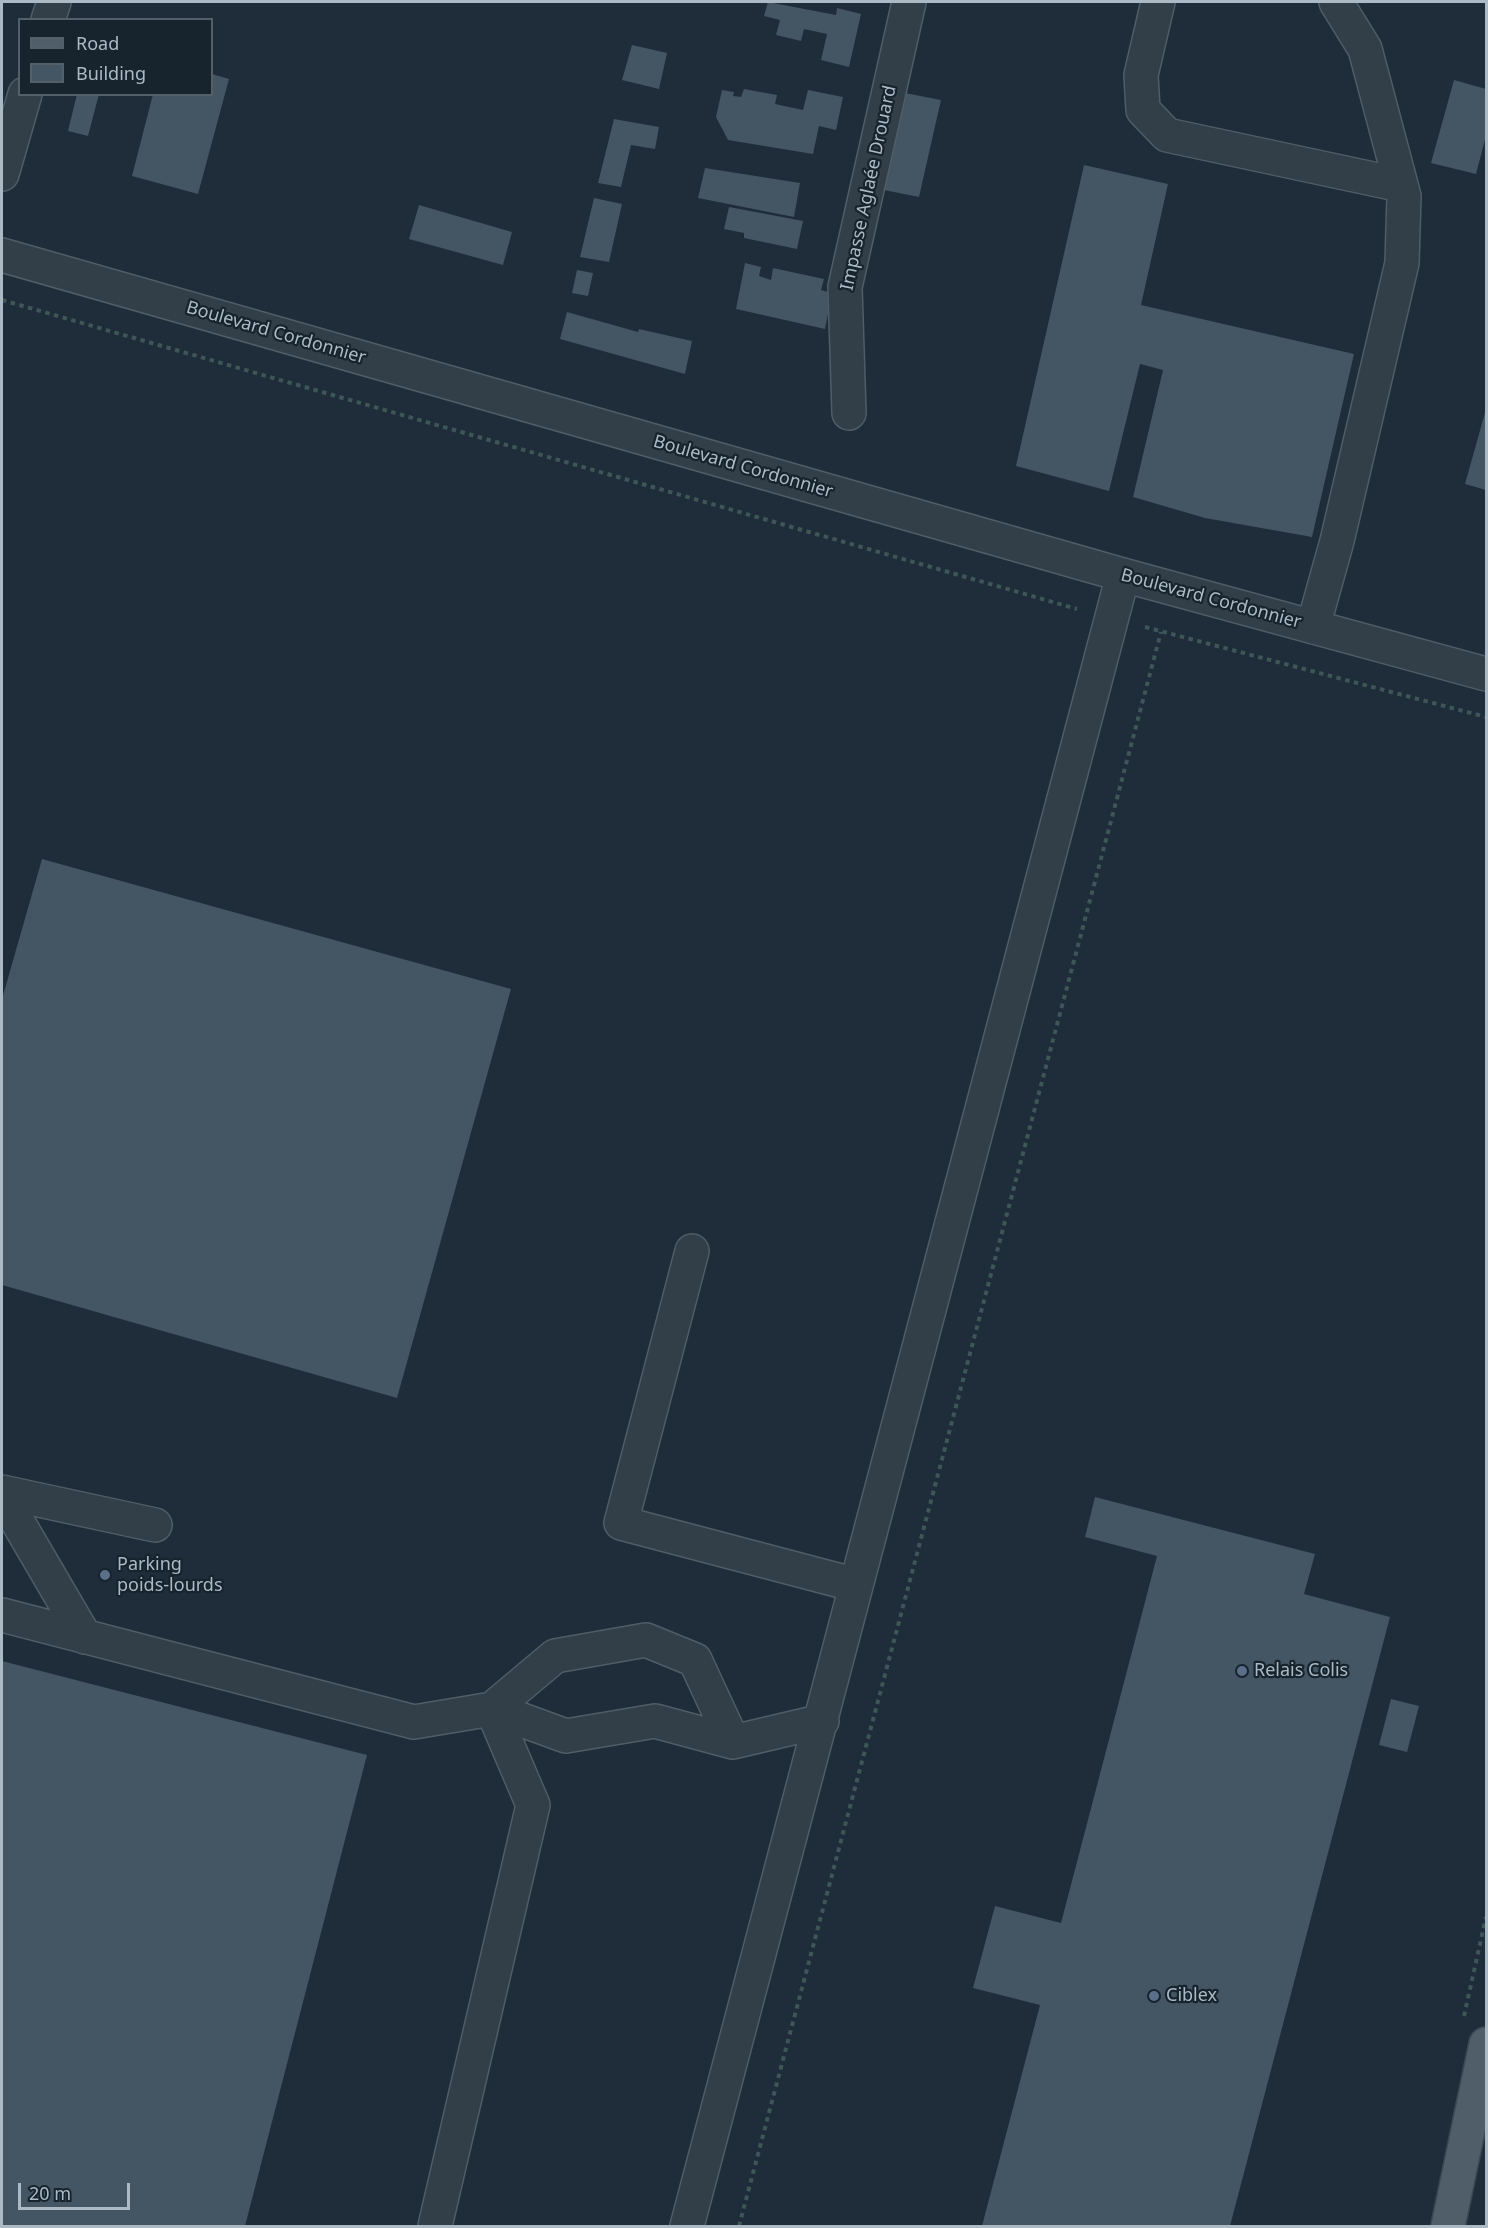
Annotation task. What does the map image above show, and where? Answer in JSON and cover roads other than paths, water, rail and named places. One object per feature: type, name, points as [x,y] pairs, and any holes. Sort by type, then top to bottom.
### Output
[{"type":"main road","points":[[1448,2226],[1486,2044]]},
{"type":"street","points":[[49,18],[54,2]]},
{"type":"street","name":"Impasse Aglaée Drouard","points":[[849,413],[846,287],[909,2]]},
{"type":"street","points":[[1158,2],[1141,75],[1143,110],[1167,135],[1401,185]]},
{"type":"street","points":[[1313,627],[1337,541],[1402,263],[1404,196],[1365,49],[1336,2]]},
{"type":"street","points":[[2,174],[25,96]]},
{"type":"street","name":"Boulevard Cordonnier","points":[[2,255],[1123,575],[1486,674]]},
{"type":"street","points":[[687,2226],[1123,575]]},
{"type":"street","points":[[692,1251],[621,1523],[856,1585]]},
{"type":"street","points":[[2,1493],[155,1525]]},
{"type":"street","points":[[2,1493],[85,1637]]},
{"type":"street","points":[[2,1615],[414,1722],[492,1709],[566,1736],[655,1721],[733,1742],[822,1721]]},
{"type":"street","points":[[492,1709],[555,1656],[646,1640],[695,1660],[733,1742]]},
{"type":"street","points":[[435,2226],[533,1805],[492,1709]]},
{"type":"place","name":"Parking poids-lourds","points":[[105,1575]]},
{"type":"place","name":"Relais Colis","points":[[1242,1671]]},
{"type":"place","name":"Ciblex","points":[[1154,1996]]}]
